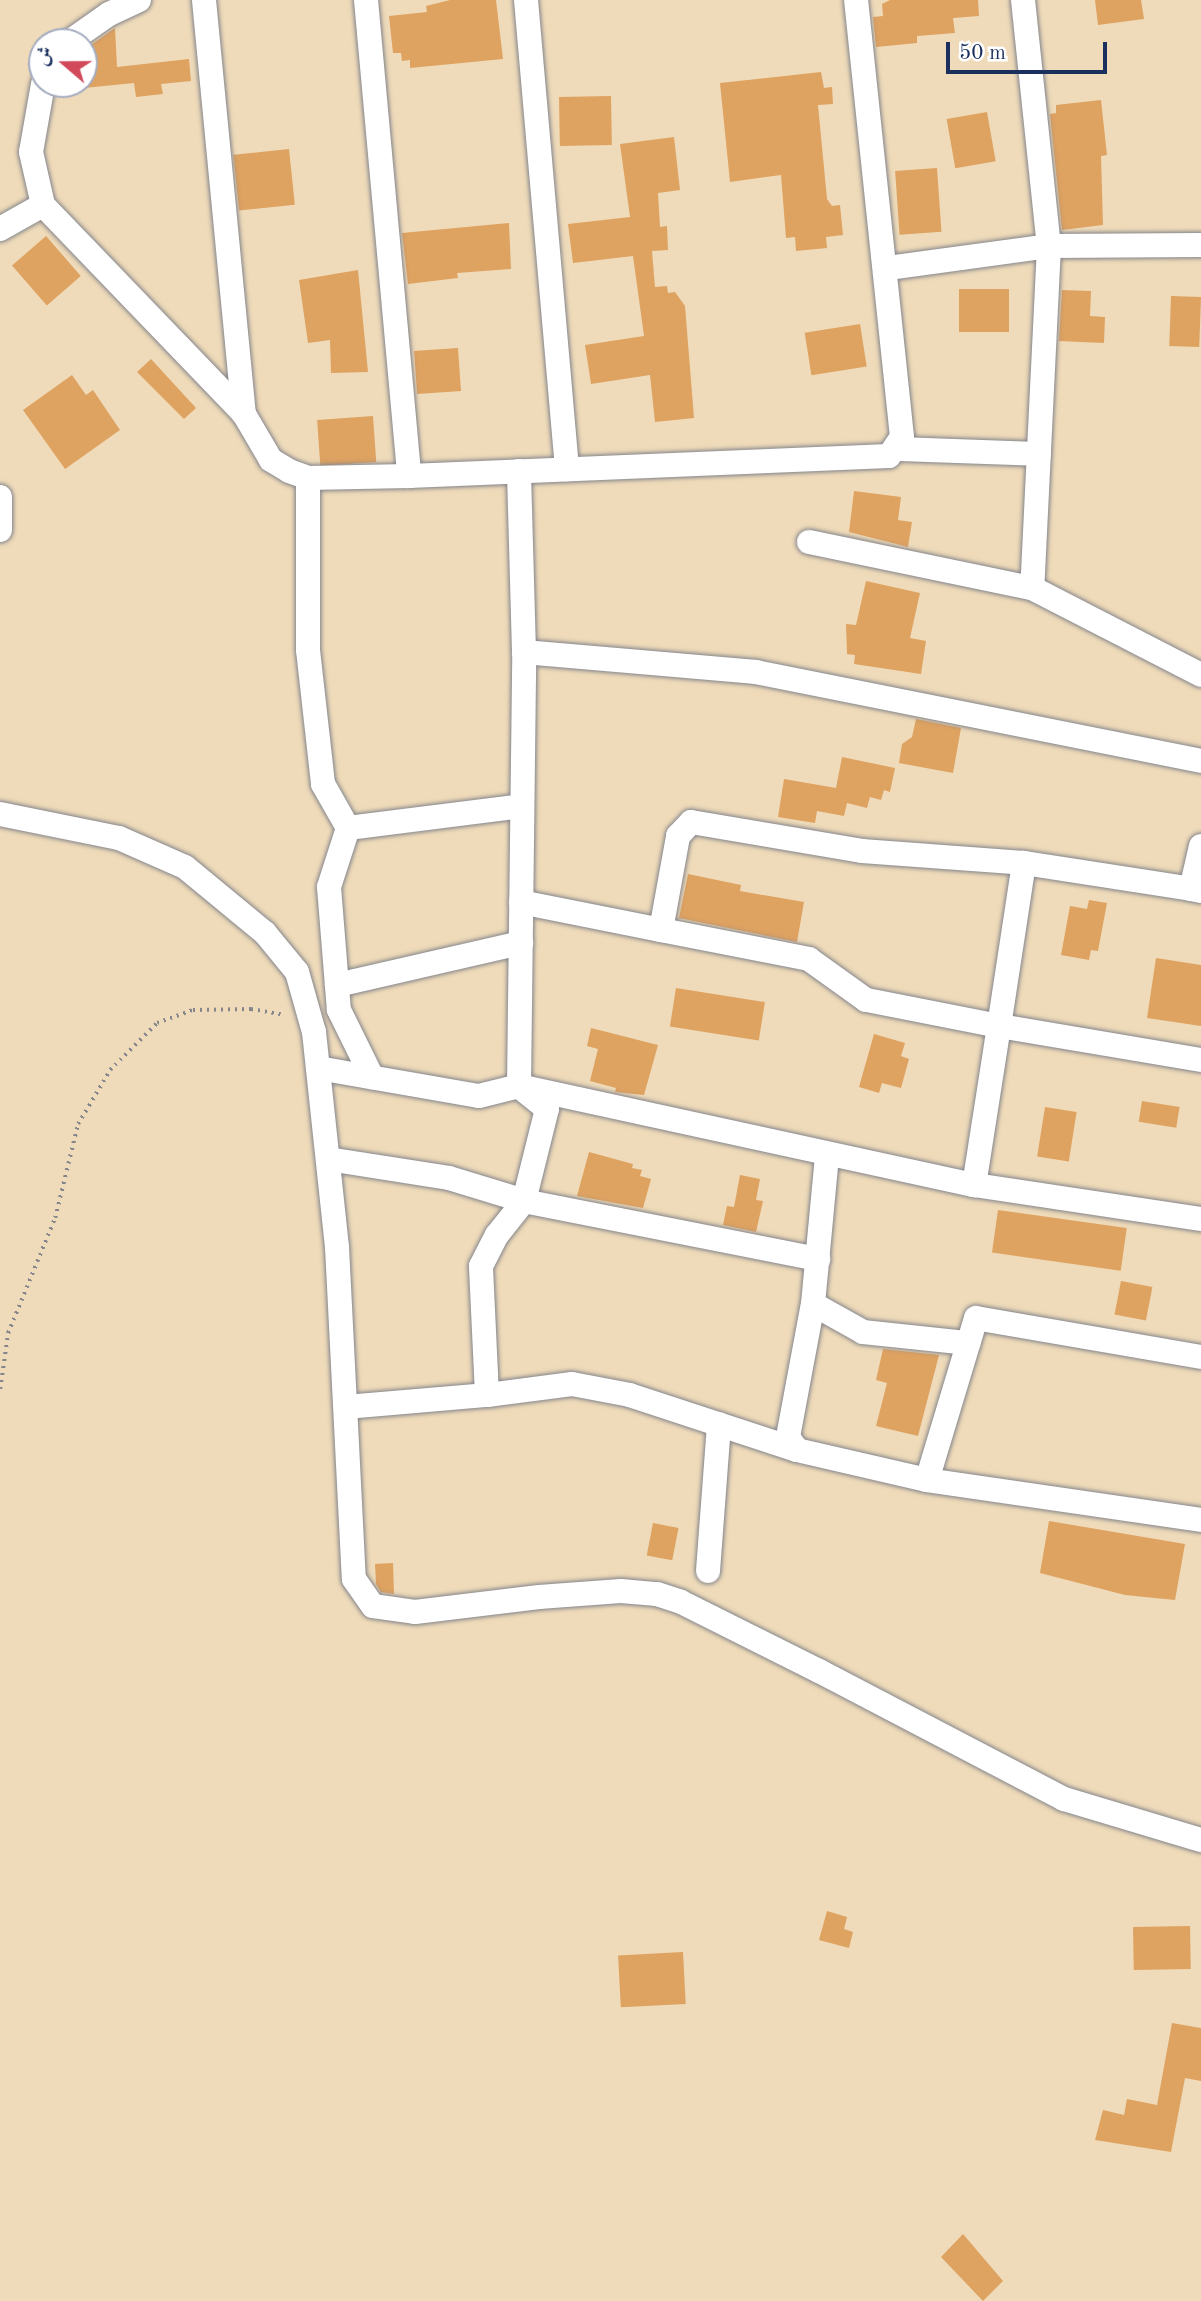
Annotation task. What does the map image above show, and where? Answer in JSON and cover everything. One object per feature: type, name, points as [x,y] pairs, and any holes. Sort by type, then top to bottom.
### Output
[{"type":"street","points":[[89,28],[109,14],[139,0]]},
{"type":"street","points":[[204,0],[244,414]]},
{"type":"street","points":[[366,0],[408,475]]},
{"type":"street","points":[[526,0],[567,469]]},
{"type":"street","points":[[41,98],[31,152],[43,205],[244,414],[271,460],[308,478],[889,456],[897,449],[902,437],[888,268],[856,0]]},
{"type":"street","points":[[1023,0],[1049,246],[1032,588]]},
{"type":"street","points":[[0,229],[43,205]]},
{"type":"street","points":[[888,268],[1049,246],[1201,245]]},
{"type":"street","points":[[897,449],[1040,454]]},
{"type":"street","points":[[519,471],[524,652],[519,1086]]},
{"type":"street","points":[[308,478],[308,650],[321,770],[323,784],[348,828],[329,887],[339,1010],[372,1077]]},
{"type":"street","points":[[0,497],[0,530]]},
{"type":"street","points":[[809,542],[1032,588],[1201,675]]},
{"type":"street","points":[[524,652],[755,672],[1201,761]]},
{"type":"street","points":[[348,828],[522,806]]},
{"type":"street","points":[[0,814],[119,838],[185,867],[286,954],[297,972],[314,1032],[328,1159],[346,1407],[354,1579],[373,1606],[415,1612],[553,1596],[621,1591],[657,1594],[769,1645],[1064,1799],[1201,1840]]},
{"type":"street","points":[[661,930],[678,836],[691,822],[862,851],[1024,863],[1196,890],[1201,846]]},
{"type":"street","points":[[974,1185],[1024,863]]},
{"type":"street","points":[[521,902],[809,959],[866,1000],[999,1026],[1201,1060]]},
{"type":"street","points":[[337,985],[521,943]]},
{"type":"street","points":[[318,1068],[479,1096],[519,1086],[974,1185],[1201,1219]]},
{"type":"street","points":[[487,1395],[481,1266],[497,1235],[524,1201],[547,1109],[519,1086]]},
{"type":"street","points":[[797,1450],[788,1437],[813,1304],[827,1155]]},
{"type":"street","points":[[328,1159],[449,1178],[524,1201],[818,1259]]},
{"type":"street","points":[[813,1304],[863,1332],[968,1343]]},
{"type":"street","points":[[927,1480],[976,1318],[1201,1357]]},
{"type":"street","points":[[346,1407],[487,1395],[572,1384],[631,1395],[797,1450],[927,1480],[1201,1520]]},
{"type":"street","points":[[708,1571],[719,1424]]},
{"type":"path","points":[[0,1390],[8,1333],[55,1217],[78,1124],[110,1070],[157,1023],[192,1010],[251,1009],[283,1015],[314,1032]]},
{"type":"building","points":[[450,0],[496,0],[503,59],[410,68],[410,60],[402,61],[401,53],[393,53],[389,16],[427,12],[426,6]]},
{"type":"building","points":[[890,0],[978,0],[979,16],[953,18],[955,33],[917,36],[917,43],[876,47],[873,17],[883,16],[882,4]]},
{"type":"building","points":[[1095,0],[1141,0],[1144,19],[1098,25]]},
{"type":"building","points":[[115,28],[117,67],[189,59],[191,81],[161,84],[163,94],[136,97],[134,83],[98,87],[98,40]]},
{"type":"building","points":[[821,72],[824,88],[832,87],[833,104],[818,105],[827,199],[832,206],[840,205],[843,235],[826,237],[827,248],[796,251],[795,237],[786,238],[781,175],[730,182],[720,83]]},
{"type":"building","points":[[611,96],[612,145],[560,146],[559,97]]},
{"type":"building","points":[[1101,100],[1107,155],[1101,156],[1103,225],[1062,230],[1050,114],[1056,113],[1056,105]]},
{"type":"building","points":[[987,112],[996,161],[955,168],[947,119]]},
{"type":"building","points":[[674,137],[680,190],[658,193],[660,227],[667,226],[668,250],[652,251],[655,287],[667,286],[668,293],[675,292],[685,306],[694,418],[655,422],[650,375],[591,384],[585,345],[644,336],[633,256],[573,263],[568,224],[630,217],[620,144]]},
{"type":"building","points":[[289,149],[295,205],[239,211],[233,155]]},
{"type":"building","points":[[937,168],[941,232],[900,235],[895,171]]},
{"type":"building","points":[[509,223],[511,269],[457,273],[458,278],[408,284],[402,233]]},
{"type":"building","points":[[46,236],[81,276],[47,306],[12,266]]},
{"type":"building","points":[[358,270],[368,372],[331,373],[330,340],[308,343],[299,280]]},
{"type":"building","points":[[959,289],[1009,289],[1009,332],[959,332]]},
{"type":"building","points":[[1062,290],[1091,291],[1090,316],[1105,317],[1104,343],[1059,341]]},
{"type":"building","points":[[1171,296],[1201,297],[1199,347],[1169,346]]},
{"type":"building","points":[[860,324],[867,366],[811,375],[805,333]]},
{"type":"building","points":[[458,348],[461,391],[417,394],[414,351]]},
{"type":"building","points":[[151,359],[196,408],[184,419],[137,372]]},
{"type":"building","points":[[72,375],[86,395],[93,390],[120,430],[65,469],[23,410]]},
{"type":"building","points":[[373,416],[376,462],[320,466],[317,420]]},
{"type":"building","points":[[854,491],[901,497],[898,520],[912,522],[908,547],[849,532]]},
{"type":"building","points":[[866,581],[920,593],[910,638],[926,641],[921,674],[854,664],[855,655],[847,654],[846,624],[856,625]]},
{"type":"building","points":[[916,719],[961,728],[953,773],[899,763],[902,744],[912,737]]},
{"type":"building","points":[[842,757],[895,768],[890,792],[884,790],[881,800],[870,797],[867,808],[847,803],[844,816],[817,811],[815,823],[778,817],[784,779],[836,788]]},
{"type":"building","points":[[688,874],[741,885],[740,891],[804,902],[797,942],[679,918]]},
{"type":"building","points":[[1089,900],[1107,903],[1098,951],[1091,950],[1089,960],[1061,955],[1070,906],[1087,909]]},
{"type":"building","points":[[1156,958],[1201,965],[1201,1026],[1147,1018]]},
{"type":"building","points":[[676,988],[765,1002],[759,1041],[670,1027]]},
{"type":"building","points":[[591,1028],[658,1045],[644,1095],[615,1092],[616,1088],[590,1081],[598,1049],[587,1046]]},
{"type":"building","points":[[874,1034],[905,1043],[901,1056],[909,1059],[901,1088],[882,1083],[879,1093],[859,1087]]},
{"type":"building","points":[[1142,1101],[1180,1107],[1176,1128],[1139,1122]]},
{"type":"building","points":[[1045,1107],[1077,1112],[1069,1161],[1037,1156]]},
{"type":"building","points":[[589,1152],[633,1164],[632,1168],[642,1170],[640,1176],[651,1179],[643,1208],[577,1196]]},
{"type":"building","points":[[740,1175],[760,1179],[756,1200],[763,1201],[756,1232],[723,1225],[727,1206],[734,1207]]},
{"type":"building","points":[[998,1210],[1127,1228],[1121,1271],[992,1253]]},
{"type":"building","points":[[1121,1281],[1152,1287],[1146,1320],[1115,1314]]},
{"type":"building","points":[[883,1349],[939,1355],[918,1436],[876,1426],[887,1383],[876,1380]]},
{"type":"building","points":[[1049,1521],[1185,1544],[1175,1600],[1125,1595],[1040,1573]]},
{"type":"building","points":[[653,1523],[679,1528],[672,1560],[647,1555]]},
{"type":"building","points":[[393,1563],[394,1594],[381,1592],[376,1584],[375,1564]]},
{"type":"building","points":[[827,1911],[847,1917],[844,1929],[853,1932],[849,1948],[819,1940]]},
{"type":"building","points":[[1190,1926],[1191,1969],[1134,1970],[1133,1927]]},
{"type":"building","points":[[683,1952],[686,2004],[621,2007],[618,1955]]},
{"type":"building","points":[[1172,2023],[1201,2028],[1201,2081],[1185,2078],[1171,2152],[1095,2140],[1103,2110],[1124,2115],[1127,2099],[1157,2105]]},
{"type":"building","points":[[963,2234],[1003,2281],[983,2301],[941,2257]]}]
